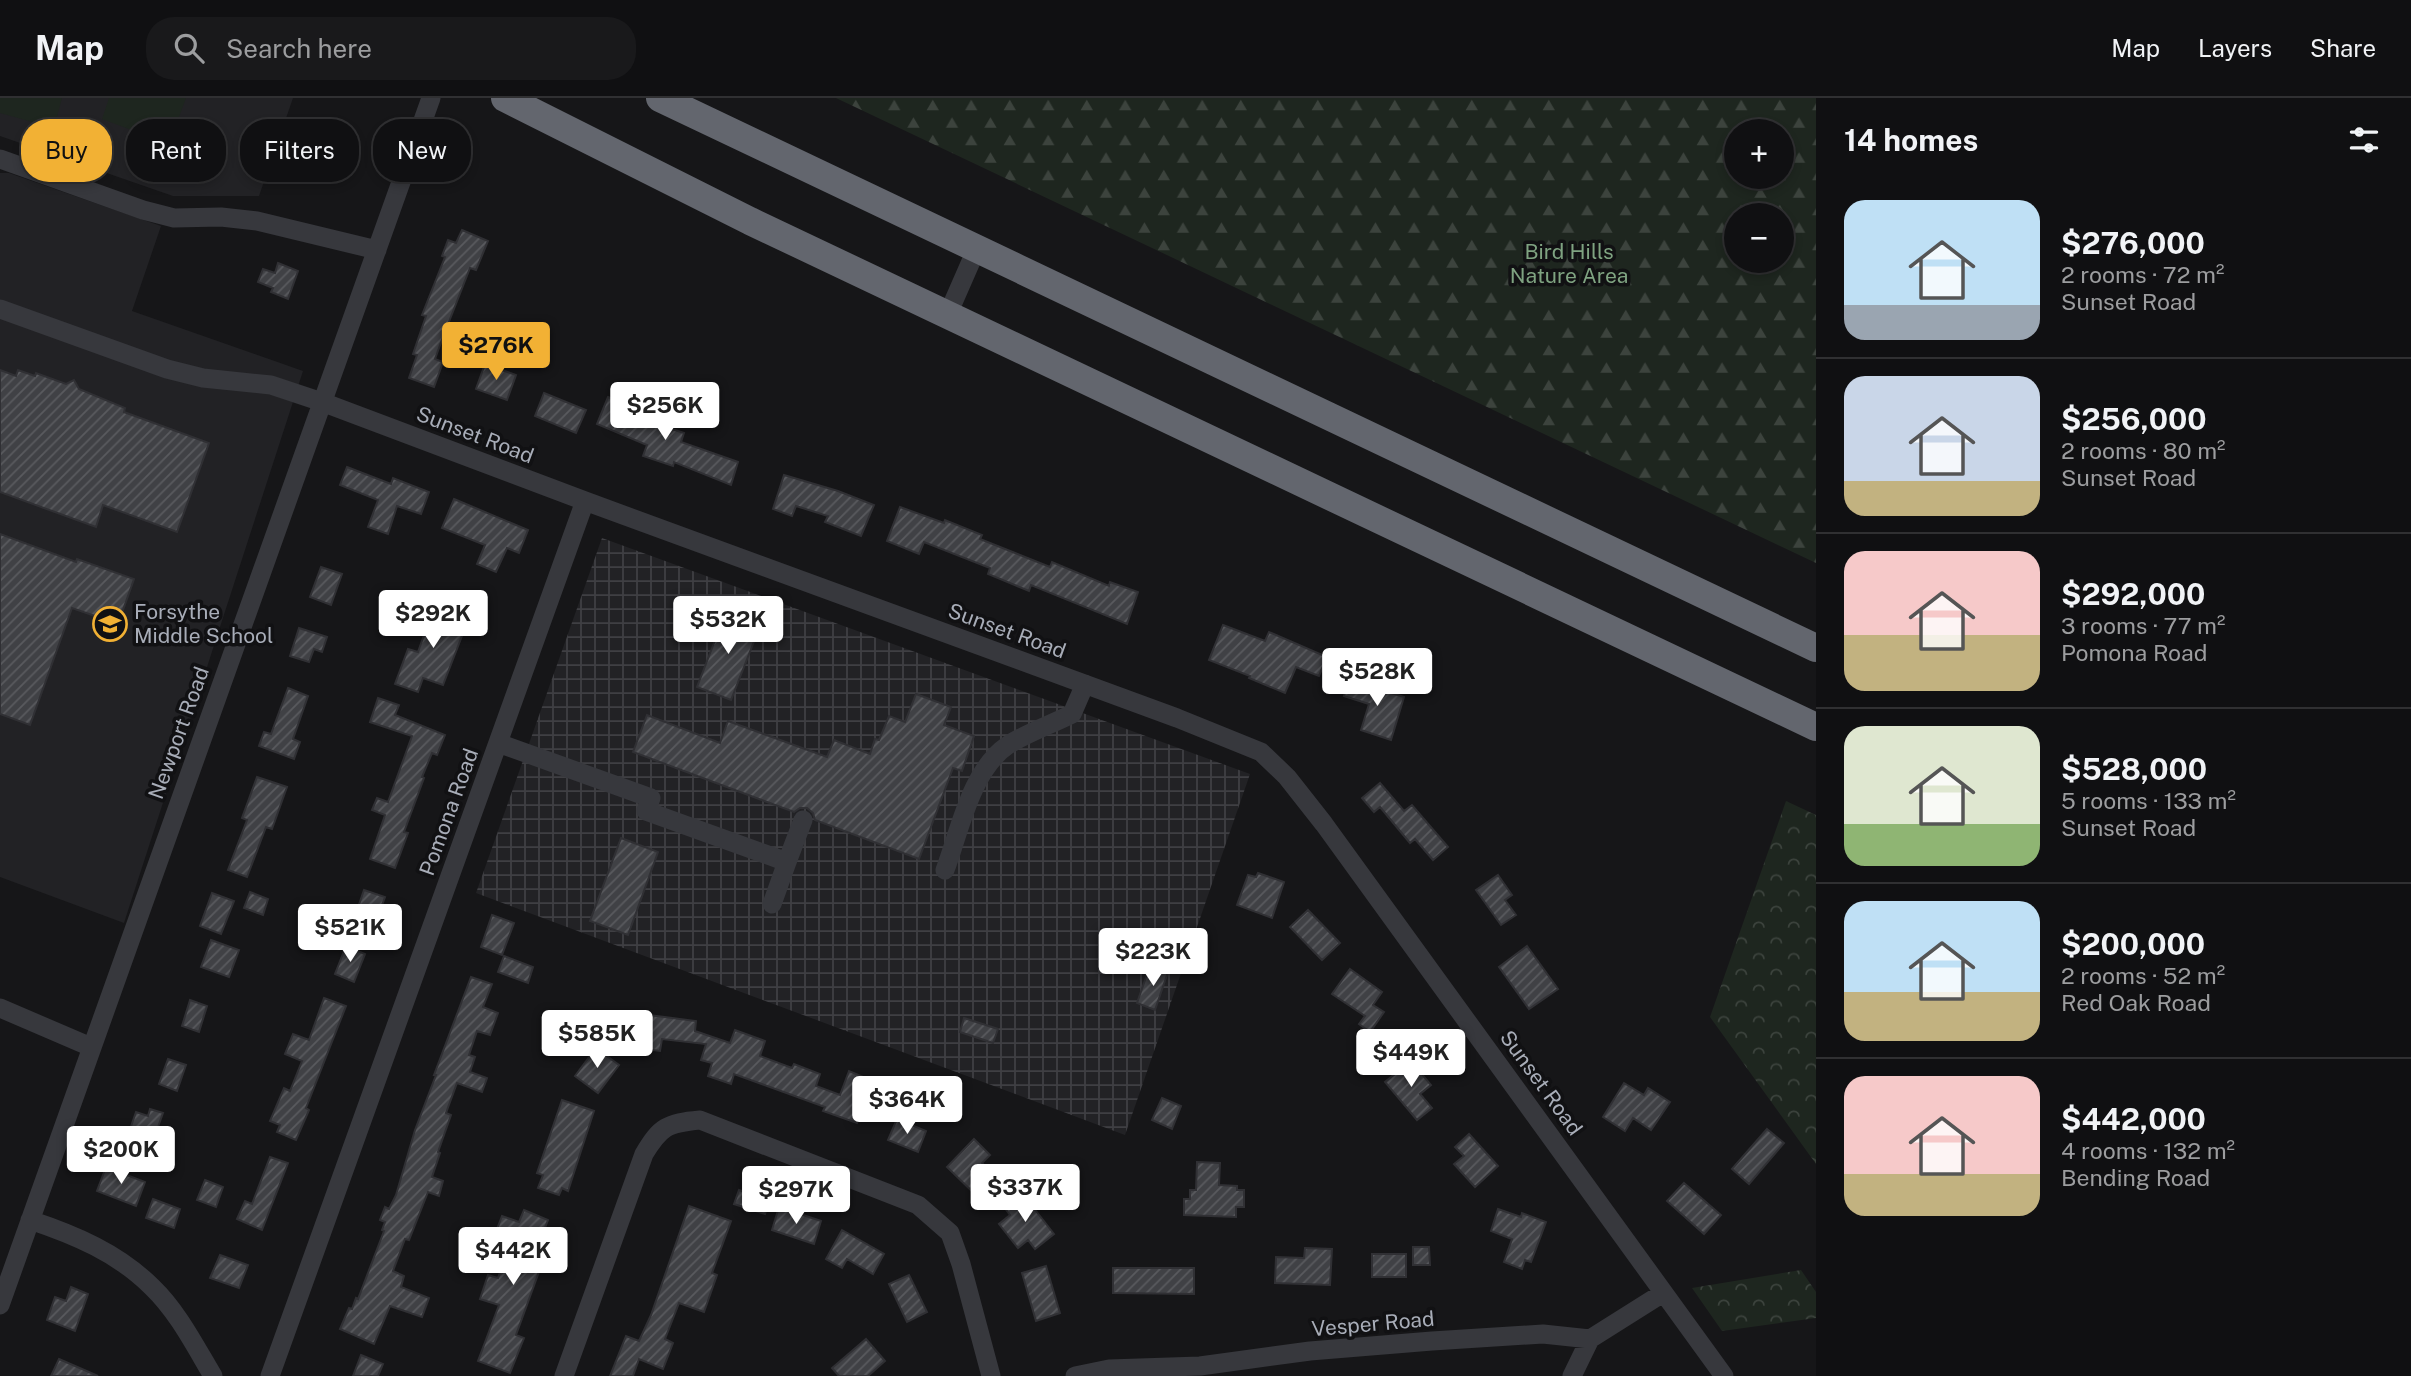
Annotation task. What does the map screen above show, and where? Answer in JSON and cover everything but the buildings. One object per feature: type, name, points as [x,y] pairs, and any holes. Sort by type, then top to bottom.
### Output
[{"type":"highway","points":[[505,98],[738,215],[1816,727]]},
{"type":"highway","points":[[660,98],[1816,649]]},
{"type":"street","name":"Newport Road","points":[[0,1305],[430,102]]},
{"type":"street","points":[[2,161],[143,210],[174,218],[221,217],[257,220],[377,250]]},
{"type":"street","points":[[947,314],[976,250]]},
{"type":"street","name":"Sunset Road","points":[[0,309],[167,369],[204,378],[271,385],[322,402],[1085,684],[1261,752],[1276,764],[1333,836],[1724,1376]]},
{"type":"street","name":"Pomona Road","points":[[270,1376],[585,501]]},
{"type":"street","points":[[946,870],[978,778],[989,762],[1009,745],[1072,714],[1085,684]]},
{"type":"street","points":[[498,743],[651,798],[646,811],[788,862]]},
{"type":"street","points":[[772,904],[803,820]]},
{"type":"street","points":[[0,1008],[91,1047]]},
{"type":"street","points":[[564,1376],[644,1154],[656,1134],[678,1122],[700,1120],[918,1206],[950,1233],[991,1376]]},
{"type":"street","points":[[30,1220],[92,1243],[153,1287],[177,1318],[213,1376]]},
{"type":"street","points":[[1572,1376],[1590,1339],[1663,1293]]},
{"type":"street","name":"Vesper Road","points":[[1075,1376],[1109,1369],[1199,1373],[1310,1351],[1432,1341],[1543,1334],[1590,1339]]},
{"type":"shaded area","points":[[0,98],[293,98],[286,119],[240,119],[240,182],[264,182],[259,196],[173,196],[133,182],[226,182],[226,119],[126,119],[126,180],[112,175],[112,119],[21,119],[21,143],[0,136]]},
{"type":"shaded area","name":"Forsythe Middle School","points":[[0,173],[9,173],[21,177],[21,182],[35,182],[161,226],[132,311],[303,371],[124,923],[0,877]]},
{"type":"shaded area","points":[[602,538],[1250,774],[1125,1135],[476,893]]},
{"type":"green space","points":[[0,98],[62,98],[56,119],[22,119],[0,113]]},
{"type":"green space","points":[[109,98],[186,98],[178,119],[126,119],[126,128],[112,123],[112,119],[102,119]]},
{"type":"green space","name":"Bird Hills Nature Area","points":[[836,98],[1816,98],[1816,563]]},
{"type":"green space","points":[[1786,801],[1816,815],[1816,1164],[1710,1017]]},
{"type":"green space","points":[[1801,1270],[1816,1292],[1816,1318],[1722,1331],[1692,1288]]},
{"type":"place","name":"Forsythe Middle School","points":[[110,624]]}]
